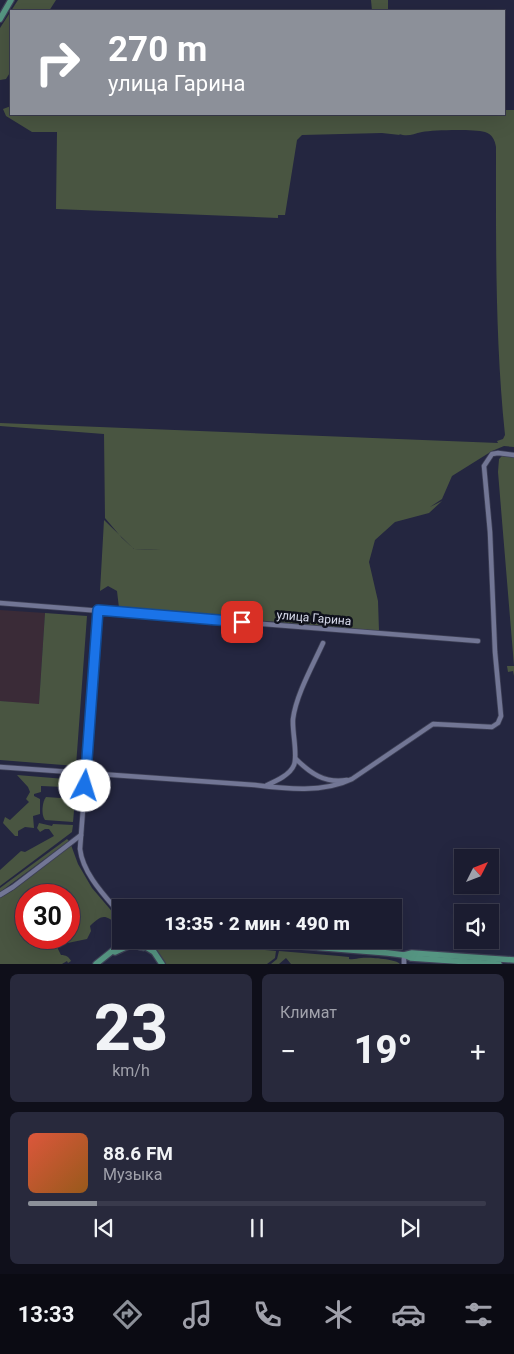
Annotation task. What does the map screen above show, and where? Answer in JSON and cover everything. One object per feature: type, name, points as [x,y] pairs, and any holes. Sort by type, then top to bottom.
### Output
[{"type":"main road","points":[[0,19],[11,0]]},
{"type":"main road","points":[[96,964],[115,949]]},
{"type":"main road","points":[[104,958],[122,949]]},
{"type":"main road","points":[[149,949],[154,952],[162,964]]},
{"type":"main road","points":[[332,949],[404,955],[411,958],[500,964]]},
{"type":"main road","points":[[404,955],[412,953],[514,960]]},
{"type":"street","points":[[0,767],[291,789],[317,788],[340,785],[353,778],[434,724],[492,727],[500,720],[490,532],[484,466],[492,454],[514,455]]},
{"type":"street","name":"улица Гарина","points":[[0,603],[478,641]]},
{"type":"street","points":[[98,610],[80,835],[81,856],[86,869],[112,903]]},
{"type":"street","points":[[266,786],[294,767],[296,759],[293,730],[295,709],[323,643]]},
{"type":"street","points":[[296,759],[314,775],[326,780],[336,782],[353,778]]},
{"type":"street","points":[[0,895],[80,835]]},
{"type":"street","points":[[404,955],[404,964]]},
{"type":"shaded area","points":[[0,610],[45,613],[39,705],[0,701]]},
{"type":"green space","points":[[18,0],[56,0],[50,10],[12,10]]},
{"type":"green space","points":[[371,0],[388,0],[388,10],[372,10]]},
{"type":"green space","points":[[10,12],[10,73],[6,79],[0,80],[0,28]]},
{"type":"green space","points":[[10,106],[10,115],[505,115],[505,110],[514,110],[514,447],[504,446],[492,451],[452,476],[442,499],[430,507],[442,501],[429,513],[395,522],[375,540],[369,562],[378,601],[379,631],[119,608],[117,591],[108,586],[100,591],[104,520],[119,535],[105,518],[104,434],[0,426],[0,423],[498,443],[497,441],[503,439],[505,435],[499,363],[496,147],[493,138],[485,132],[463,130],[428,131],[408,135],[382,133],[302,135],[297,140],[285,215],[278,215],[278,218],[56,209],[57,132],[32,132],[6,116],[3,109]]},
{"type":"green space","points":[[502,456],[514,457],[514,666],[498,472],[499,459]]},
{"type":"green space","points":[[45,613],[87,616],[76,766],[0,760],[0,701],[39,704]]},
{"type":"green space","points":[[507,666],[514,666],[514,676],[513,671],[508,672]]},
{"type":"green space","points":[[17,775],[77,780],[76,795],[63,795],[64,787],[41,786],[41,792],[34,794],[34,796],[40,799],[40,814],[33,816],[34,828],[25,827],[18,831],[18,836],[15,836],[3,823],[5,817],[10,820],[29,802],[26,799],[30,792]]},
{"type":"green space","points":[[46,797],[75,799],[73,822],[45,820],[42,809]]},
{"type":"green space","points":[[39,823],[52,826],[53,824],[73,825],[72,832],[0,886],[0,870],[21,851],[25,852],[54,836],[49,829],[40,832],[37,828]]},
{"type":"green space","points":[[67,839],[69,841],[0,892],[0,888]]},
{"type":"green space","points":[[71,845],[78,864],[92,888],[112,911],[112,921],[103,917],[90,926],[91,931],[87,939],[80,940],[80,884],[21,884]]},
{"type":"green space","points":[[15,889],[15,949],[58,949],[61,955],[67,956],[71,961],[62,964],[0,964],[0,898]]},
{"type":"green space","points":[[156,949],[255,949],[276,951],[275,958],[267,964],[166,964]]},
{"type":"green space","points":[[279,951],[349,957],[349,959],[382,959],[400,964],[291,964],[286,958],[279,964],[271,964],[277,959]]},
{"type":"route","points":[[85,786],[98,610],[242,622]]}]
